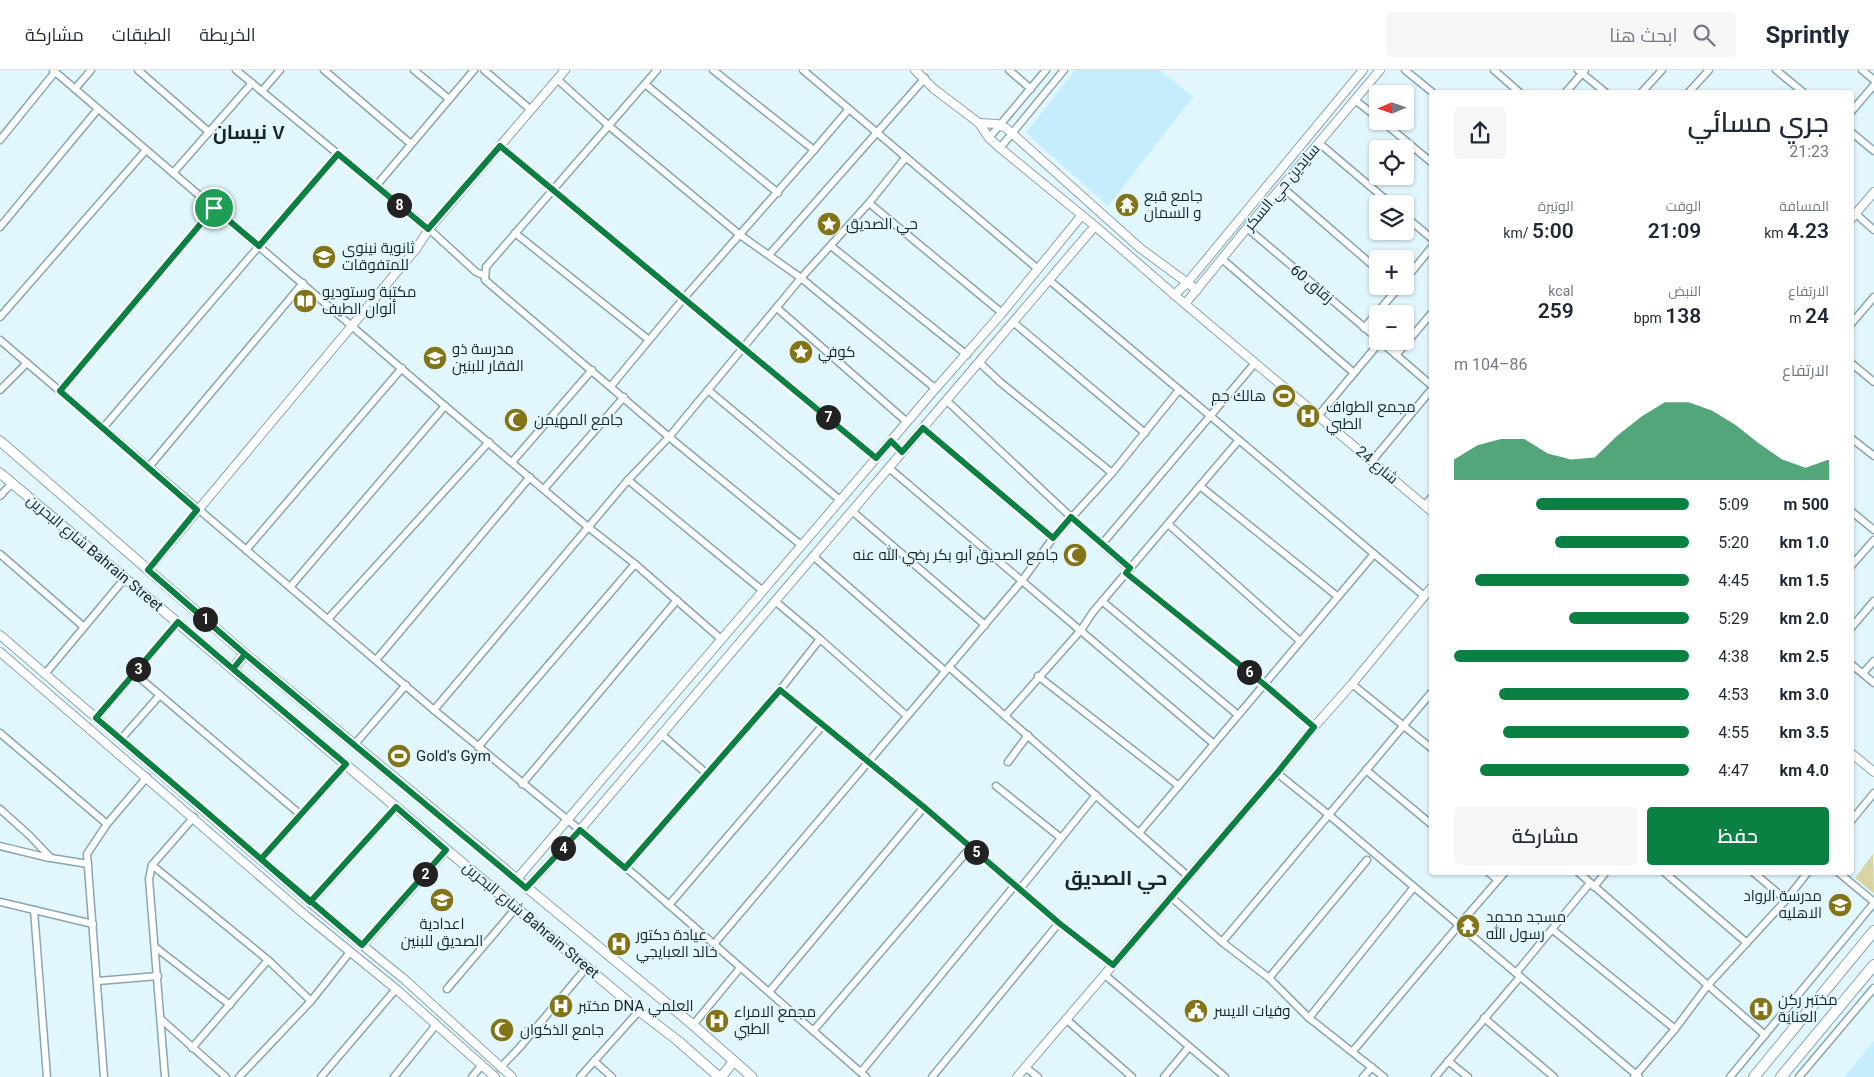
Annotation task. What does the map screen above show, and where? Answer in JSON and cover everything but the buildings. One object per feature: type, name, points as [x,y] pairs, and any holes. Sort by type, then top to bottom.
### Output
[{"type":"highway","points":[[1754,1077],[1874,931]]},
{"type":"highway","points":[[1781,1077],[1874,965]]},
{"type":"main road","name":"شارع البحرين Bahrain Street","points":[[0,441],[245,654],[752,1077]]},
{"type":"main road","name":"شارع البحرين Bahrain Street","points":[[0,473],[446,850],[720,1077]]},
{"type":"main road","points":[[233,669],[245,654]]},
{"type":"main road","points":[[720,1077],[734,1061]]},
{"type":"street","points":[[74,89],[91,70]]},
{"type":"street","points":[[138,70],[210,132]]},
{"type":"street","points":[[236,70],[428,229],[476,272],[485,276]]},
{"type":"street","points":[[262,91],[280,70]]},
{"type":"street","points":[[324,70],[411,144]]},
{"type":"street","points":[[414,70],[449,99]]},
{"type":"street","points":[[376,186],[474,70]]},
{"type":"street","points":[[484,70],[531,110]]},
{"type":"street","points":[[148,570],[416,250],[428,229],[565,70]]},
{"type":"street","points":[[658,70],[486,267],[485,280],[669,437],[802,545]]},
{"type":"street","points":[[713,70],[814,150]]},
{"type":"street","points":[[803,70],[1038,268]]},
{"type":"street","points":[[915,70],[934,89],[979,122],[1000,125],[1012,133],[1140,248],[1197,290]]},
{"type":"street","points":[[1010,70],[1031,89]]},
{"type":"street","points":[[989,138],[1046,70]]},
{"type":"street","points":[[1000,148],[1064,70]]},
{"type":"street","name":"سايدين حي السكر","points":[[1174,295],[1187,283],[1363,70]]},
{"type":"street","name":"سايدين حي السكر","points":[[1185,304],[1380,70]]},
{"type":"street","points":[[1405,70],[1430,90]]},
{"type":"street","points":[[1494,70],[1517,90]]},
{"type":"street","points":[[1644,90],[1662,70]]},
{"type":"street","points":[[1691,90],[1709,70]]},
{"type":"street","points":[[1776,70],[1801,90]]},
{"type":"street","points":[[1862,70],[1874,80]]},
{"type":"street","points":[[0,140],[54,71],[353,325],[445,406],[588,527],[635,564],[721,639]]},
{"type":"street","points":[[1568,90],[1582,71],[1603,90]]},
{"type":"street","points":[[768,255],[925,78]]},
{"type":"street","points":[[557,80],[740,235],[801,278],[936,389]]},
{"type":"street","points":[[173,173],[252,83]]},
{"type":"street","points":[[645,84],[778,192]]},
{"type":"street","points":[[1854,108],[1874,85]]},
{"type":"street","points":[[1355,100],[1369,111]]},
{"type":"street","points":[[611,386],[684,298],[849,109]]},
{"type":"street","points":[[0,227],[98,110]]},
{"type":"street","name":"شارع 24","points":[[979,122],[989,138],[1000,148],[1082,215],[1174,295],[1428,508]]},
{"type":"street","points":[[1393,130],[1429,160]]},
{"type":"street","points":[[1854,134],[1874,151]]},
{"type":"street","points":[[1319,143],[1380,195]]},
{"type":"street","points":[[500,146],[876,458]]},
{"type":"street","points":[[0,317],[146,150]]},
{"type":"street","points":[[103,428],[338,154]]},
{"type":"street","points":[[434,710],[628,480],[669,437],[801,278],[831,246],[906,157]]},
{"type":"street","points":[[1282,186],[1369,262]]},
{"type":"street","points":[[1854,216],[1874,192]]},
{"type":"street","points":[[868,203],[1002,313]]},
{"type":"street","points":[[60,391],[214,208]]},
{"type":"street","points":[[516,880],[876,458],[967,355],[1082,215]]},
{"type":"street","points":[[1854,218],[1874,230]]},
{"type":"street","points":[[1414,224],[1429,236]]},
{"type":"street","points":[[526,888],[580,830],[1095,226]]},
{"type":"street","name":"زقاق 60","points":[[1247,228],[1369,332]]},
{"type":"street","points":[[515,233],[649,340]]},
{"type":"street","points":[[1067,233],[1080,244]]},
{"type":"street","points":[[831,246],[967,355]]},
{"type":"street","points":[[1414,269],[1429,250]]},
{"type":"street","points":[[1222,259],[1354,373]]},
{"type":"street","points":[[1017,1077],[1428,593],[1374,554],[1049,280]]},
{"type":"street","points":[[148,468],[303,283]]},
{"type":"street","points":[[1364,328],[1391,295]]},
{"type":"street","points":[[1854,321],[1873,301]]},
{"type":"street","points":[[777,308],[907,422]]},
{"type":"street","points":[[1396,355],[1429,316]]},
{"type":"street","points":[[1013,322],[1145,433]]},
{"type":"street","points":[[0,340],[197,510],[434,710],[522,784],[568,819],[866,1077]]},
{"type":"street","points":[[1318,416],[1372,350]]},
{"type":"street","name":"زقاق 60","points":[[1390,350],[1429,379]]},
{"type":"street","points":[[979,362],[1000,382],[1112,473]]},
{"type":"street","points":[[0,390],[27,363]]},
{"type":"street","points":[[1102,544],[1255,363]]},
{"type":"street","points":[[1854,365],[1874,382]]},
{"type":"street","points":[[246,550],[402,368]]},
{"type":"street","points":[[512,462],[592,370]]},
{"type":"street","points":[[708,390],[840,500]]},
{"type":"street","points":[[714,944],[985,625],[1021,582],[1053,538],[1112,473],[1180,390]]},
{"type":"street","points":[[1372,461],[1429,392]]},
{"type":"street","points":[[544,489],[624,397]]},
{"type":"street","points":[[946,400],[1102,544],[1128,571],[1314,727]]},
{"type":"street","points":[[290,587],[445,406]]},
{"type":"street","points":[[923,428],[1053,538]]},
{"type":"street","points":[[1005,716],[1038,676],[1081,630],[1102,601],[1239,440]]},
{"type":"street","points":[[1854,440],[1874,456]]},
{"type":"street","points":[[891,441],[902,452]]},
{"type":"street","points":[[328,619],[489,442]]},
{"type":"street","points":[[889,468],[1214,744]]},
{"type":"street","points":[[376,660],[530,477]]},
{"type":"street","points":[[628,480],[762,591]]},
{"type":"street","points":[[0,496],[12,483]]},
{"type":"street","points":[[1200,486],[1337,596]]},
{"type":"street","points":[[852,511],[985,625]]},
{"type":"street","points":[[1854,513],[1874,530]]},
{"type":"street","points":[[1168,524],[1300,641]]},
{"type":"street","points":[[1854,563],[1874,540]]},
{"type":"street","points":[[0,554],[84,627]]},
{"type":"street","points":[[1139,832],[1374,554]]},
{"type":"street","points":[[813,556],[1005,716],[1188,877]]},
{"type":"street","points":[[478,747],[635,564]]},
{"type":"street","points":[[45,674],[125,578]]},
{"type":"street","points":[[522,784],[677,600]]},
{"type":"street","points":[[1102,601],[1238,715]]},
{"type":"street","points":[[1854,624],[1874,601]]},
{"type":"street","points":[[775,602],[907,716]]},
{"type":"street","points":[[96,718],[178,622]]},
{"type":"street","points":[[0,635],[310,902],[404,979],[512,1077]]},
{"type":"street","points":[[625,868],[780,690],[820,639]]},
{"type":"street","points":[[10,644],[1,653],[194,817],[305,915],[396,989],[495,1077]]},
{"type":"street","points":[[1863,673],[1874,661]]},
{"type":"street","points":[[1854,666],[1874,683]]},
{"type":"street","points":[[134,673],[301,815]]},
{"type":"street","points":[[1038,676],[1179,786]]},
{"type":"street","points":[[1352,684],[1429,746]]},
{"type":"street","points":[[354,745],[406,685]]},
{"type":"street","points":[[780,690],[869,761],[1059,923],[1113,965]]},
{"type":"street","points":[[121,739],[160,695]]},
{"type":"street","points":[[1222,942],[1429,695]]},
{"type":"street","points":[[669,906],[823,724]]},
{"type":"street","points":[[0,733],[107,824]]},
{"type":"street","points":[[662,734],[707,774]]},
{"type":"street","points":[[1008,762],[1028,736]]},
{"type":"street","points":[[1854,755],[1874,772]]},
{"type":"street","points":[[261,859],[346,764]]},
{"type":"street","points":[[1366,770],[1429,822]]},
{"type":"street","points":[[1277,773],[1459,924],[1636,1076],[1708,986],[1786,900],[1806,875]]},
{"type":"street","points":[[104,1077],[87,854],[107,824],[147,777]]},
{"type":"street","points":[[996,786],[1061,838]]},
{"type":"street","points":[[1854,816],[1874,793]]},
{"type":"street","points":[[860,1072],[1096,795]]},
{"type":"street","points":[[310,902],[396,807]]},
{"type":"street","points":[[769,992],[924,807]]},
{"type":"street","points":[[0,809],[51,858]]},
{"type":"street","points":[[165,1077],[162,1020],[148,879],[152,865],[194,817]]},
{"type":"street","points":[[0,846],[51,858],[88,864]]},
{"type":"street","points":[[813,1031],[970,848]]},
{"type":"street","points":[[362,945],[446,850]]},
{"type":"street","points":[[1269,978],[1367,860]]},
{"type":"street","points":[[152,865],[268,960],[311,1001]]},
{"type":"street","points":[[1492,875],[1498,880]]},
{"type":"street","points":[[1353,1051],[1502,875]]},
{"type":"street","points":[[1581,875],[1765,1035]]},
{"type":"street","points":[[1435,1077],[1553,930],[1603,875]]},
{"type":"street","points":[[1668,875],[1747,943]]},
{"type":"street","points":[[1757,875],[1786,900]]},
{"type":"street","points":[[1730,1077],[1874,903],[1841,875]]},
{"type":"street","points":[[1309,1018],[1414,887]]},
{"type":"street","points":[[1171,897],[1222,942],[1269,978],[1309,1018],[1384,1077]]},
{"type":"street","points":[[0,902],[93,924]]},
{"type":"street","points":[[447,989],[516,908]]},
{"type":"street","points":[[34,910],[47,1077]]},
{"type":"street","points":[[932,1077],[1059,923]]},
{"type":"street","points":[[1553,930],[1675,1029]]},
{"type":"street","points":[[155,947],[230,1005]]},
{"type":"street","points":[[239,1077],[311,1001],[350,952]]},
{"type":"street","points":[[192,1048],[268,960]]},
{"type":"street","points":[[500,1068],[587,967]]},
{"type":"street","points":[[692,1025],[740,968]]},
{"type":"street","points":[[1105,974],[1225,1077]]},
{"type":"street","points":[[98,981],[158,976]]},
{"type":"street","points":[[1799,1077],[1874,988]]},
{"type":"street","points":[[321,1077],[396,989]]},
{"type":"street","points":[[580,1077],[639,1011]]},
{"type":"street","points":[[1484,1018],[1554,1077]]},
{"type":"street","points":[[162,1020],[226,1077]]},
{"type":"street","points":[[1067,1020],[1132,1077]]},
{"type":"street","points":[[394,1077],[436,1025]]},
{"type":"street","points":[[459,1046],[467,1038]]},
{"type":"street","points":[[1164,1077],[1189,1047]]},
{"type":"street","points":[[594,1061],[612,1077]]},
{"type":"street","points":[[1448,1061],[1468,1077]]},
{"type":"street","points":[[472,1077],[482,1065]]},
{"type":"street","points":[[1025,1067],[1038,1077]]},
{"type":"street","points":[[1363,1077],[1372,1067]]},
{"type":"shaded area","points":[[1075,70],[1160,70],[1193,97],[1108,206],[1026,133]]},
{"type":"shaded area","points":[[1873,854],[1874,891],[1873,893],[1855,878]]},
{"type":"shaded area","points":[[1874,1041],[1874,1077],[1844,1077]]},
{"type":"place","name":"جامع قبع و السمان","points":[[1127,205]]},
{"type":"place","name":"حي الصديق","points":[[829,224]]},
{"type":"place","name":"ثانوية نينوى للمتفوقات","points":[[324,257]]},
{"type":"place","name":"مكتبة وستوديو ألوان الطيف","points":[[305,301]]},
{"type":"place","name":"كوفي","points":[[801,352]]},
{"type":"place","name":"مدرسة ذو الفقار للبنين","points":[[435,358]]},
{"type":"place","name":"هالك جم","points":[[1284,396]]},
{"type":"place","name":"مجمع الطواف الطبي","points":[[1308,416]]},
{"type":"place","name":"جامع المهيمن","points":[[516,420]]},
{"type":"place","name":"جامع الصديق أبو بكر رضي الله عنه","points":[[1075,555]]},
{"type":"place","name":"Gold's Gym","points":[[399,756]]},
{"type":"place","name":"اعدادية الصديق للبنين","points":[[442,900]]},
{"type":"place","name":"مدرسة الرواد الاهليه","points":[[1840,905]]},
{"type":"place","name":"مسجد محمد رسول الله","points":[[1468,926]]},
{"type":"place","name":"عيادة دكتور خالد العبايجي","points":[[619,944]]},
{"type":"place","name":"مختبر DNA العلمي","points":[[561,1006]]},
{"type":"place","name":"مختبر ركن العناية","points":[[1761,1009]]},
{"type":"place","name":"وفيات الايسر","points":[[1196,1011]]},
{"type":"place","name":"مجمع الامراء الطبي","points":[[717,1021]]},
{"type":"place","name":"جامع الذكوان","points":[[502,1030]]},
{"type":"district","name":"٧ نيسان","points":[[249,132]]},
{"type":"district","name":"حي الصديق","points":[[1116,878]]},
{"type":"route","points":[[214,208],[60,391],[197,510],[148,570],[245,654],[233,669],[346,764],[261,859],[314,905],[362,945],[446,850],[396,807],[310,902],[96,718],[178,622],[233,669],[245,654],[526,888],[580,830],[625,868],[780,690],[869,761],[1059,923],[1113,965],[1314,727],[1126,573],[1130,568],[1071,517],[1053,538],[923,428],[902,452],[891,441],[876,458],[500,146],[428,229],[338,154],[259,246],[214,208]]}]
